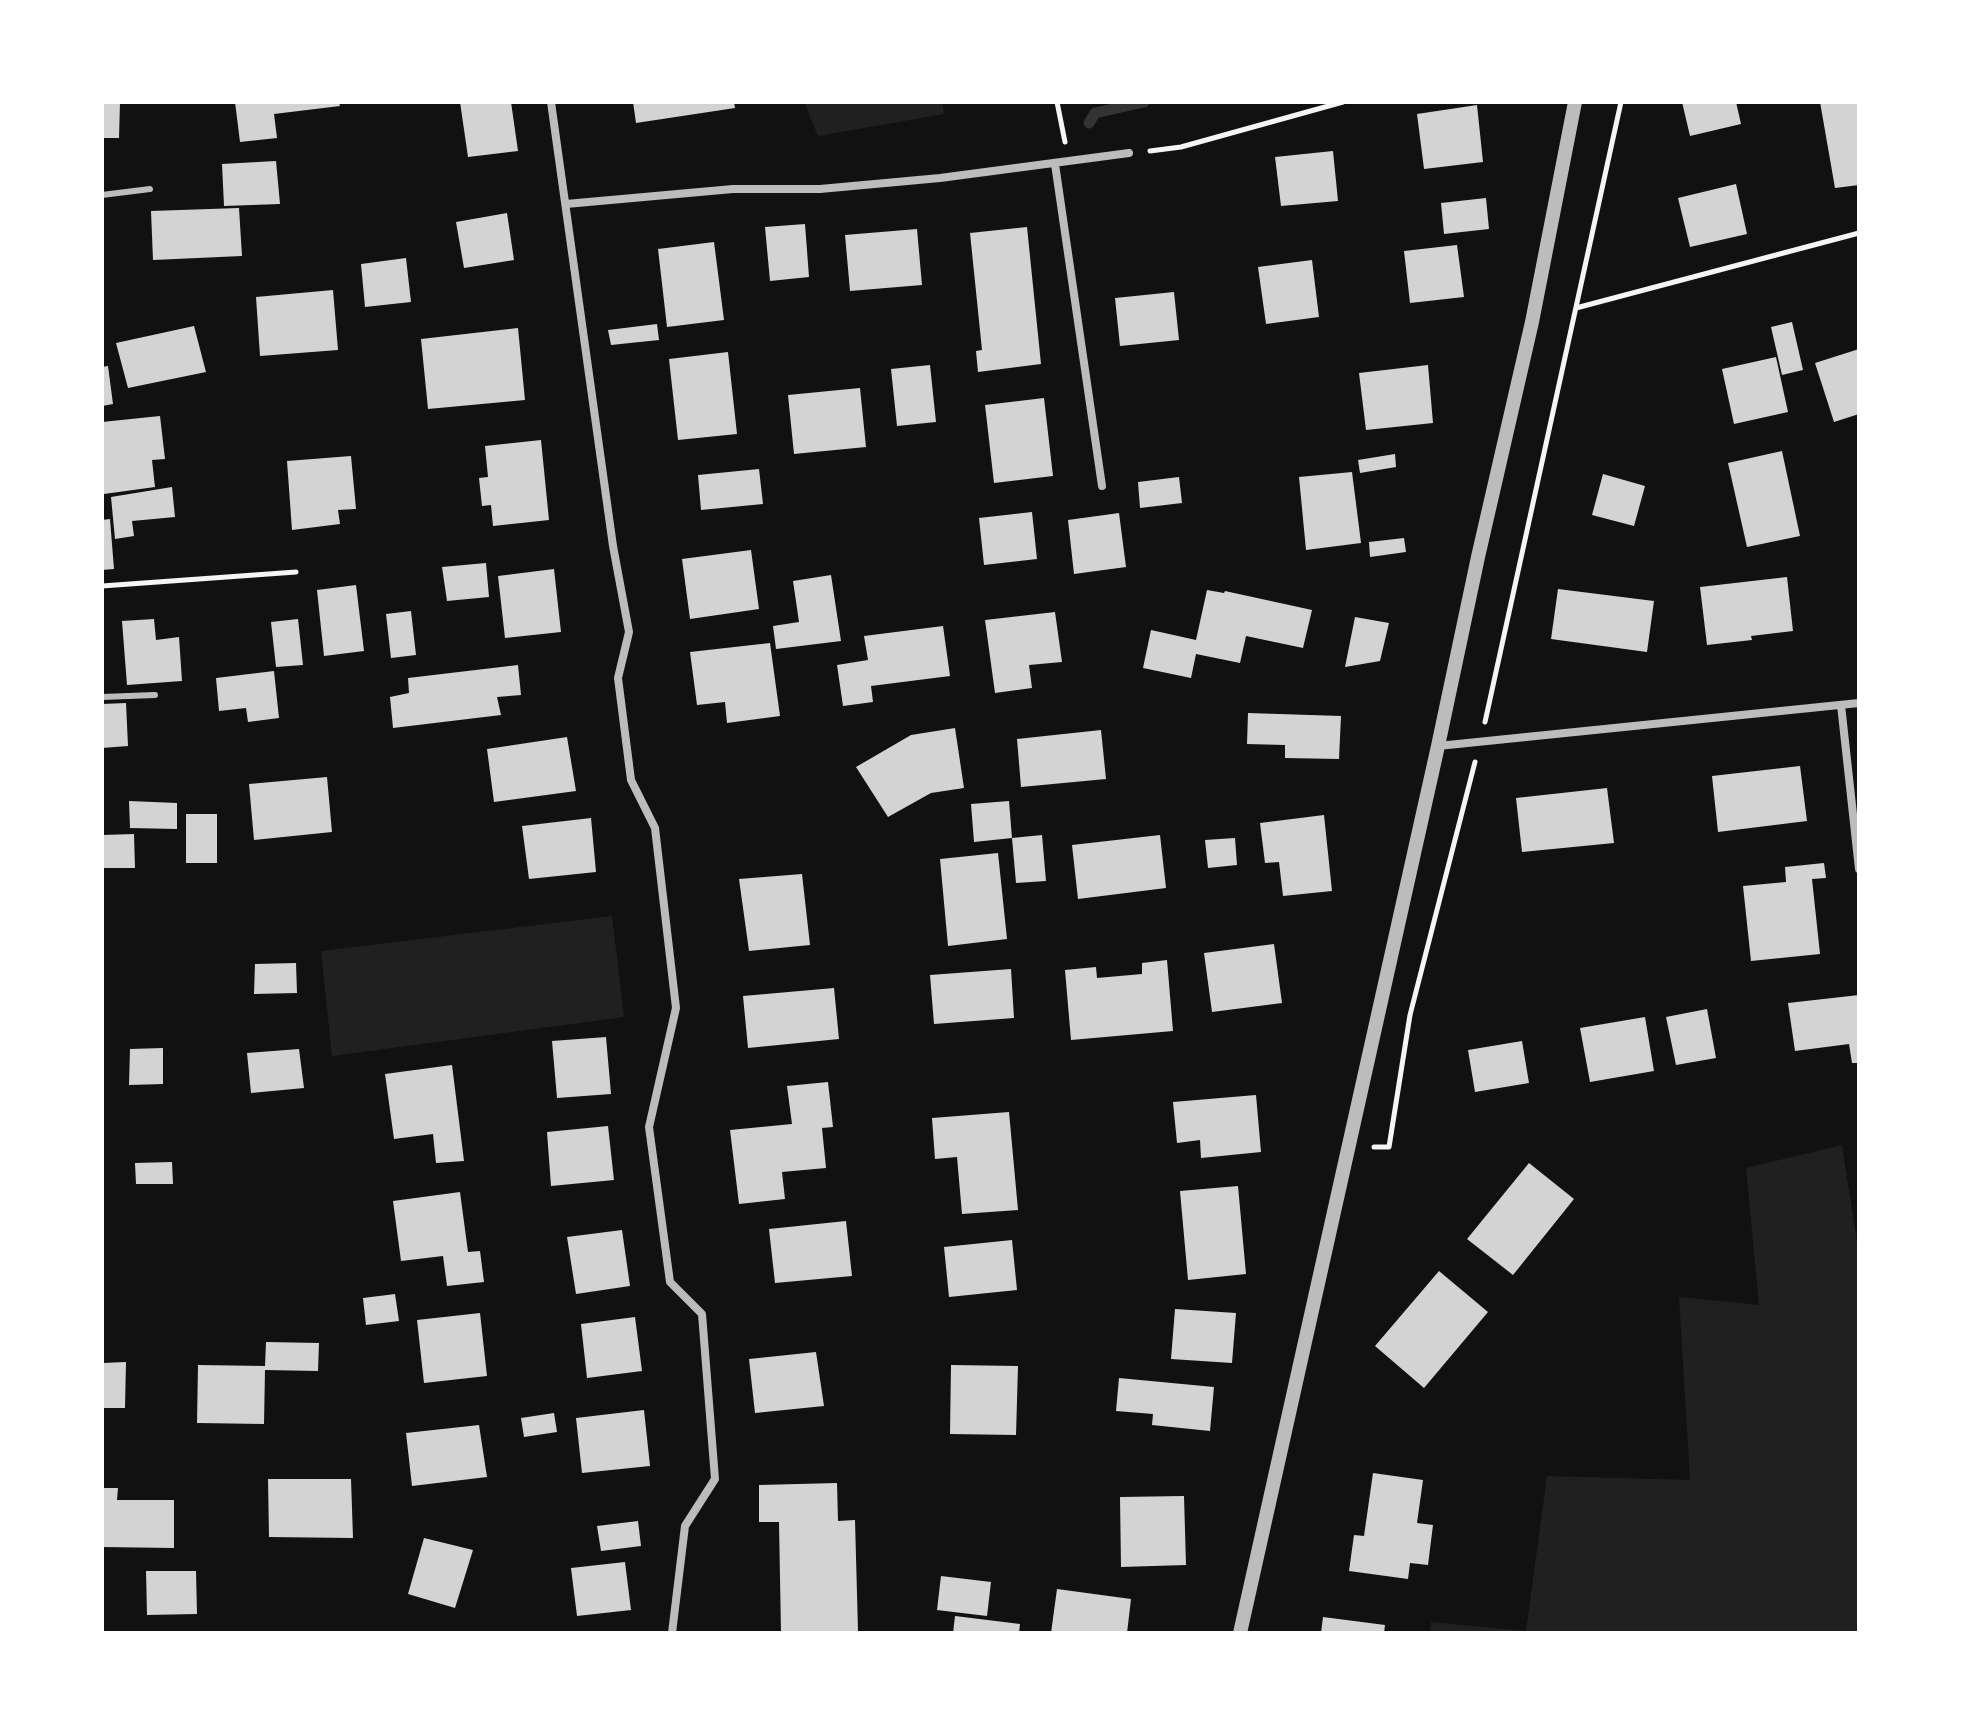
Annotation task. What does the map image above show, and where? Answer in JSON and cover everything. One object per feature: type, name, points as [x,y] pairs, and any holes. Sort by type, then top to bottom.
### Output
[{"type":"street","points":[[551,102],[613,546],[629,632],[618,678],[631,780],[655,828],[676,1008],[649,1127],[670,1282],[702,1314],[715,1479],[685,1526],[672,1633]]},
{"type":"street","points":[[1240,1633],[1532,322],[1575,102]]},
{"type":"street","points":[[566,204],[733,189],[835,187],[940,178],[1129,153]]},
{"type":"street","points":[[1055,164],[1102,486]]},
{"type":"street","points":[[1438,746],[1859,703]]},
{"type":"street","points":[[1841,705],[1859,869]]},
{"type":"lane","points":[[102,195],[150,189]]},
{"type":"lane","points":[[102,697],[155,695]]},
{"type":"path","points":[[1057,102],[1069,162]]},
{"type":"path","points":[[1129,153],[1181,147],[1343,102]]},
{"type":"path","points":[[1349,1145],[1389,1147],[1410,1015],[1480,742],[1621,102]]},
{"type":"path","points":[[1576,308],[1859,233]]},
{"type":"path","points":[[102,586],[296,572]]},
{"type":"shaded area","points":[[804,102],[942,102],[944,114],[818,136]]},
{"type":"shaded area","points":[[612,916],[624,1017],[332,1056],[321,951]]},
{"type":"shaded area","points":[[1842,1145],[1859,1255],[1859,1633],[1430,1633],[1431,1622],[1526,1631],[1547,1476],[1690,1480],[1679,1297],[1759,1305],[1746,1168]]},
{"type":"building","points":[[102,102],[120,102],[119,138],[102,138]]},
{"type":"building","points":[[235,102],[339,102],[340,106],[274,114],[277,138],[240,142]]},
{"type":"building","points":[[460,102],[511,102],[518,151],[468,157]]},
{"type":"building","points":[[633,102],[734,102],[735,108],[636,123]]},
{"type":"building","points":[[1682,102],[1736,102],[1741,124],[1690,136]]},
{"type":"building","points":[[1820,102],[1859,102],[1859,185],[1835,188]]},
{"type":"building","points":[[1477,105],[1483,162],[1424,169],[1417,114]]},
{"type":"building","points":[[1333,151],[1338,201],[1281,206],[1275,157]]},
{"type":"building","points":[[276,161],[280,204],[224,206],[222,164]]},
{"type":"building","points":[[1736,184],[1747,234],[1690,247],[1678,198]]},
{"type":"building","points":[[1486,198],[1489,229],[1444,234],[1441,203]]},
{"type":"building","points":[[239,208],[242,256],[153,260],[151,211]]},
{"type":"building","points":[[507,213],[514,260],[464,268],[456,222]]},
{"type":"building","points":[[805,224],[809,277],[770,281],[765,227]]},
{"type":"building","points":[[1027,227],[1041,364],[978,372],[976,351],[982,350],[970,233]]},
{"type":"building","points":[[917,229],[922,285],[850,291],[845,235]]},
{"type":"building","points":[[714,242],[724,320],[667,327],[658,249]]},
{"type":"building","points":[[1457,245],[1464,297],[1410,303],[1404,251]]},
{"type":"building","points":[[406,258],[411,302],[365,307],[361,264]]},
{"type":"building","points":[[1312,260],[1319,317],[1266,324],[1258,267]]},
{"type":"building","points":[[333,290],[338,350],[260,356],[256,297]]},
{"type":"building","points":[[1174,292],[1179,340],[1120,346],[1115,298]]},
{"type":"building","points":[[1792,322],[1803,370],[1782,375],[1771,327]]},
{"type":"building","points":[[657,324],[659,340],[611,345],[608,330]]},
{"type":"building","points":[[194,326],[206,372],[128,388],[116,343]]},
{"type":"building","points":[[518,328],[525,400],[428,409],[421,339]]},
{"type":"building","points":[[1859,349],[1859,414],[1834,422],[1815,363]]},
{"type":"building","points":[[728,352],[737,434],[678,440],[669,359]]},
{"type":"building","points":[[1776,357],[1788,412],[1734,424],[1722,369]]},
{"type":"building","points":[[930,365],[936,422],[897,426],[891,369]]},
{"type":"building","points":[[1428,365],[1433,423],[1366,430],[1359,373]]},
{"type":"building","points":[[108,366],[113,404],[102,406],[102,367]]},
{"type":"building","points":[[860,388],[866,447],[794,454],[788,395]]},
{"type":"building","points":[[1044,398],[1053,476],[994,483],[985,405]]},
{"type":"building","points":[[160,416],[165,459],[152,460],[155,487],[104,494],[102,422]]},
{"type":"building","points":[[541,440],[549,520],[493,526],[491,505],[482,506],[479,478],[488,477],[485,446]]},
{"type":"building","points":[[1782,451],[1800,536],[1747,547],[1728,463]]},
{"type":"building","points":[[1395,454],[1396,467],[1360,473],[1358,460]]},
{"type":"building","points":[[351,456],[356,509],[338,510],[340,524],[292,530],[287,461]]},
{"type":"building","points":[[759,469],[763,504],[701,510],[698,475]]},
{"type":"building","points":[[1352,472],[1361,543],[1306,550],[1299,477]]},
{"type":"building","points":[[1603,474],[1645,486],[1634,526],[1592,515]]},
{"type":"building","points":[[1179,477],[1182,503],[1140,508],[1138,482]]},
{"type":"building","points":[[172,487],[175,517],[132,521],[134,536],[115,539],[111,497]]},
{"type":"building","points":[[1032,512],[1037,559],[984,565],[979,518]]},
{"type":"building","points":[[1119,513],[1126,567],[1074,574],[1068,520]]},
{"type":"building","points":[[110,519],[114,569],[102,570],[102,520]]},
{"type":"building","points":[[1404,538],[1406,552],[1370,557],[1369,542]]},
{"type":"building","points":[[751,550],[759,609],[690,619],[682,559]]},
{"type":"building","points":[[486,563],[489,597],[447,601],[442,567]]},
{"type":"building","points":[[554,569],[561,632],[505,638],[498,576]]},
{"type":"building","points":[[831,575],[841,641],[776,649],[773,626],[799,622],[793,581]]},
{"type":"building","points":[[1787,577],[1793,631],[1707,645],[1700,587]]},
{"type":"building","points":[[356,585],[364,651],[324,656],[317,590]]},
{"type":"building","points":[[1558,589],[1654,601],[1647,652],[1551,639]]},
{"type":"building","points":[[1207,590],[1312,610],[1303,648],[1246,636],[1240,663],[1196,654],[1191,678],[1143,668],[1151,630],[1196,640]]},
{"type":"building","points":[[411,611],[416,655],[391,658],[386,614]]},
{"type":"building","points":[[1055,612],[1062,662],[1029,665],[1032,688],[995,693],[985,620]]},
{"type":"building","points":[[1355,617],[1389,623],[1380,661],[1345,667]]},
{"type":"building","points":[[154,619],[156,640],[179,637],[182,681],[127,685],[122,621]]},
{"type":"building","points":[[298,619],[303,665],[276,667],[271,622]]},
{"type":"building","points":[[943,626],[950,676],[871,686],[873,702],[843,706],[837,665],[868,660],[864,636]]},
{"type":"building","points":[[770,643],[780,716],[727,723],[725,702],[697,705],[690,652]]},
{"type":"building","points":[[518,665],[521,695],[497,697],[501,715],[393,728],[390,697],[409,693],[408,678]]},
{"type":"building","points":[[274,671],[279,718],[248,722],[246,708],[219,711],[216,678]]},
{"type":"building","points":[[126,703],[128,746],[102,748],[102,704]]},
{"type":"building","points":[[1248,713],[1341,716],[1339,759],[1285,758],[1285,745],[1247,744]]},
{"type":"building","points":[[955,728],[964,788],[931,793],[888,817],[856,767],[911,735]]},
{"type":"building","points":[[1101,730],[1106,779],[1021,787],[1017,739]]},
{"type":"building","points":[[567,737],[576,791],[494,802],[487,749]]},
{"type":"building","points":[[1800,766],[1807,821],[1718,832],[1712,776]]},
{"type":"building","points":[[327,777],[332,832],[254,840],[249,784]]},
{"type":"building","points":[[1607,788],[1614,843],[1522,852],[1516,798]]},
{"type":"building","points":[[129,801],[177,803],[177,829],[130,828]]},
{"type":"building","points":[[1009,801],[1012,838],[974,842],[971,804]]},
{"type":"building","points":[[186,814],[217,814],[217,863],[186,863]]},
{"type":"building","points":[[1324,815],[1332,891],[1283,896],[1279,862],[1265,863],[1260,823]]},
{"type":"building","points":[[591,818],[596,872],[529,879],[522,826]]},
{"type":"building","points":[[134,834],[135,868],[102,868],[102,835]]},
{"type":"building","points":[[1042,835],[1046,881],[1016,883],[1012,838]]},
{"type":"building","points":[[1160,835],[1166,888],[1078,899],[1072,845]]},
{"type":"building","points":[[1235,838],[1237,865],[1208,868],[1205,840]]},
{"type":"building","points":[[998,853],[1007,939],[948,946],[940,859]]},
{"type":"building","points":[[1824,863],[1826,878],[1812,879],[1820,954],[1751,961],[1743,886],[1786,882],[1785,867]]},
{"type":"building","points":[[802,874],[810,945],[749,951],[739,879]]},
{"type":"building","points":[[1274,944],[1282,1003],[1212,1012],[1204,953]]},
{"type":"building","points":[[1167,960],[1173,1031],[1071,1040],[1065,970],[1096,967],[1097,978],[1142,974],[1142,963]]},
{"type":"building","points":[[296,963],[297,993],[254,994],[255,964]]},
{"type":"building","points":[[1011,969],[1014,1018],[934,1024],[930,975]]},
{"type":"building","points":[[834,988],[839,1039],[748,1048],[743,996]]},
{"type":"building","points":[[1859,995],[1859,1063],[1852,1063],[1849,1044],[1795,1051],[1788,1003]]},
{"type":"building","points":[[1707,1009],[1716,1058],[1676,1065],[1666,1017]]},
{"type":"building","points":[[1645,1017],[1654,1071],[1590,1082],[1580,1028]]},
{"type":"building","points":[[606,1037],[611,1094],[557,1098],[552,1041]]},
{"type":"building","points":[[1522,1041],[1529,1083],[1475,1092],[1468,1050]]},
{"type":"building","points":[[163,1048],[163,1084],[129,1085],[130,1049]]},
{"type":"building","points":[[299,1049],[304,1088],[251,1093],[247,1053]]},
{"type":"building","points":[[452,1065],[464,1161],[436,1163],[433,1134],[394,1139],[385,1074]]},
{"type":"building","points":[[828,1082],[833,1127],[822,1128],[826,1168],[782,1172],[785,1199],[739,1204],[730,1130],[792,1124],[787,1086]]},
{"type":"building","points":[[1256,1095],[1261,1152],[1201,1158],[1200,1140],[1177,1143],[1173,1102]]},
{"type":"building","points":[[1009,1112],[1018,1210],[962,1214],[957,1157],[935,1159],[932,1118]]},
{"type":"building","points":[[608,1126],[614,1180],[551,1186],[547,1132]]},
{"type":"building","points":[[172,1162],[173,1184],[136,1184],[135,1163]]},
{"type":"building","points":[[1529,1163],[1574,1199],[1513,1275],[1467,1239]]},
{"type":"building","points":[[1238,1186],[1246,1274],[1188,1280],[1180,1191]]},
{"type":"building","points":[[460,1192],[468,1252],[480,1251],[484,1282],[447,1286],[443,1256],[401,1261],[393,1201]]},
{"type":"building","points":[[846,1221],[852,1276],[775,1283],[769,1229]]},
{"type":"building","points":[[622,1230],[630,1286],[576,1294],[567,1237]]},
{"type":"building","points":[[1012,1240],[1017,1290],[949,1297],[944,1247]]},
{"type":"building","points":[[1439,1271],[1488,1312],[1424,1388],[1375,1346]]},
{"type":"building","points":[[395,1294],[399,1321],[366,1325],[363,1298]]},
{"type":"building","points":[[1175,1309],[1236,1313],[1232,1363],[1171,1359]]},
{"type":"building","points":[[480,1313],[487,1376],[424,1383],[417,1320]]},
{"type":"building","points":[[635,1317],[642,1371],[587,1378],[581,1324]]},
{"type":"building","points":[[266,1342],[319,1343],[318,1371],[265,1370],[264,1424],[197,1423],[198,1365],[265,1366]]},
{"type":"building","points":[[816,1352],[824,1406],[755,1413],[749,1359]]},
{"type":"building","points":[[126,1362],[125,1408],[102,1408],[102,1363]]},
{"type":"building","points":[[951,1365],[1018,1366],[1016,1435],[950,1434]]},
{"type":"building","points":[[1119,1378],[1214,1387],[1210,1431],[1152,1425],[1153,1414],[1116,1411]]},
{"type":"building","points":[[644,1410],[650,1466],[582,1473],[576,1418]]},
{"type":"building","points":[[554,1413],[557,1432],[524,1437],[521,1418]]},
{"type":"building","points":[[479,1425],[487,1477],[412,1486],[406,1433]]},
{"type":"building","points":[[1373,1473],[1423,1480],[1417,1523],[1433,1525],[1428,1565],[1410,1563],[1408,1579],[1349,1571],[1354,1535],[1364,1536]]},
{"type":"building","points":[[268,1479],[351,1479],[353,1538],[269,1537]]},
{"type":"building","points":[[837,1483],[838,1521],[855,1520],[858,1631],[781,1633],[779,1522],[759,1522],[759,1485]]},
{"type":"building","points":[[102,1488],[118,1488],[117,1500],[174,1500],[174,1548],[102,1547]]},
{"type":"building","points":[[1184,1496],[1186,1565],[1121,1567],[1120,1497]]},
{"type":"building","points":[[638,1521],[641,1546],[601,1551],[597,1526]]},
{"type":"building","points":[[424,1538],[473,1550],[455,1608],[408,1594]]},
{"type":"building","points":[[625,1562],[631,1610],[577,1616],[571,1568]]},
{"type":"building","points":[[146,1571],[196,1571],[197,1614],[147,1615]]},
{"type":"building","points":[[941,1576],[991,1582],[987,1616],[937,1610]]},
{"type":"building","points":[[1057,1589],[1131,1599],[1127,1633],[1051,1633]]},
{"type":"building","points":[[955,1616],[1020,1624],[1019,1633],[953,1633]]},
{"type":"building","points":[[1323,1617],[1385,1625],[1384,1633],[1321,1633]]},
{"type":"waterway","points":[[1089,123],[1095,113],[1144,102]]}]
